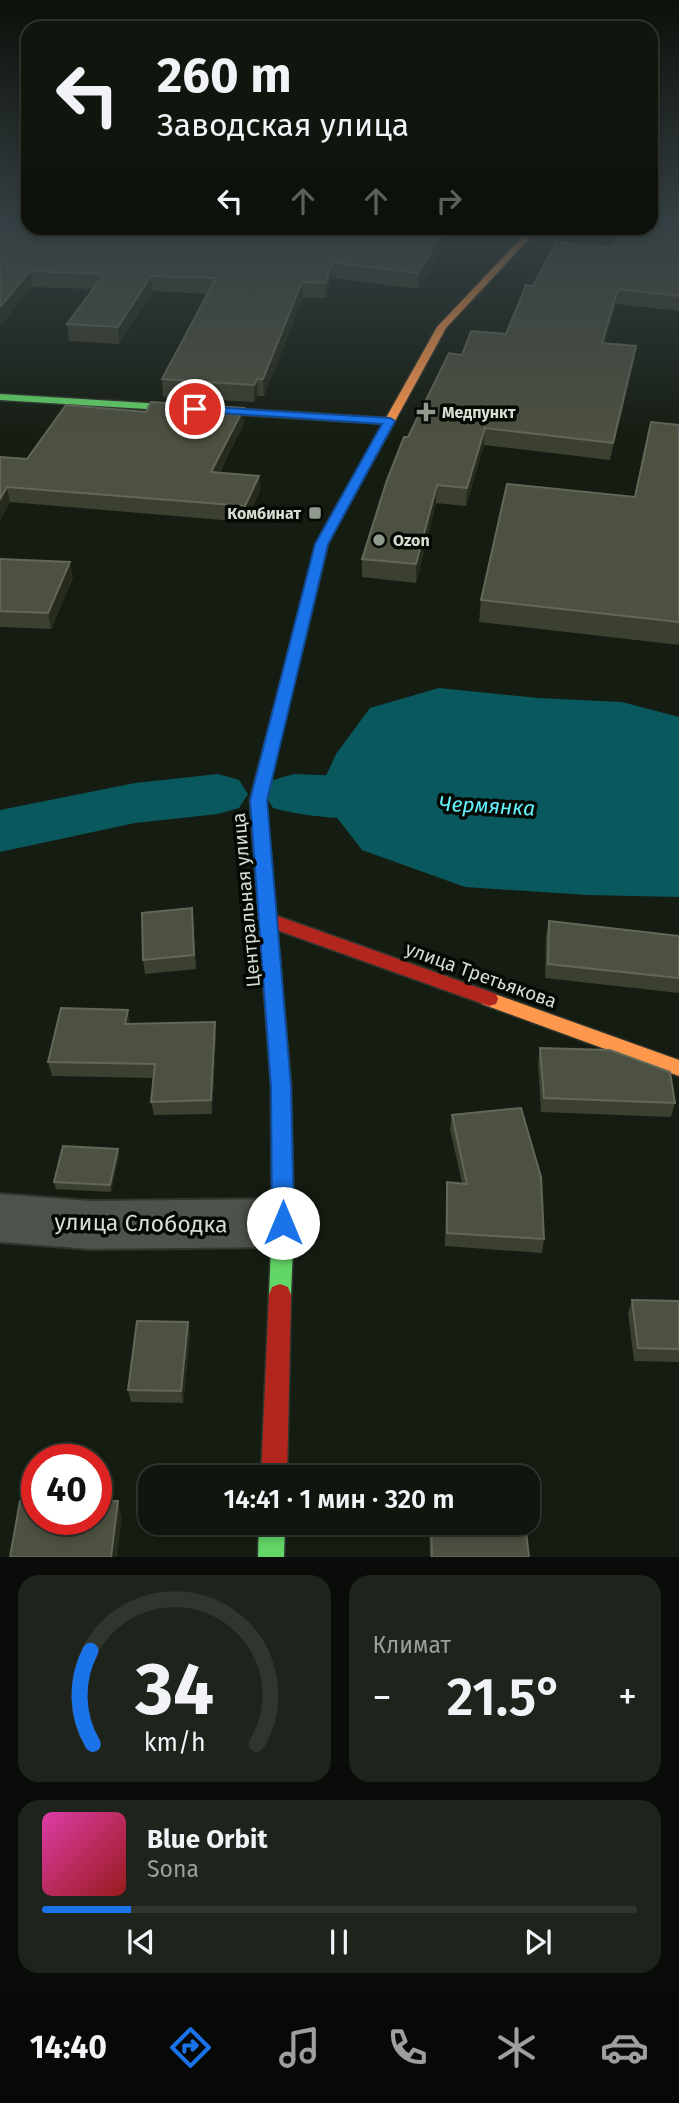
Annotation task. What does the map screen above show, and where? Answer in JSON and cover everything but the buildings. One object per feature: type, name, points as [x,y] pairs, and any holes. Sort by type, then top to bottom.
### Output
[{"type":"street","name":"Центральная улица","points":[[274,1465],[283,1223],[281,1087],[258,800],[322,544],[442,327],[471,296]]},
{"type":"street","points":[[0,397],[390,421]]},
{"type":"street","name":"улица Третьякова","points":[[269,920],[679,1068]]},
{"type":"street","name":"улица Слободка","points":[[0,1218],[90,1225],[283,1223]]},
{"type":"street","points":[[271,1557],[272,1535]]},
{"type":"water","points":[[439,688],[538,698],[622,702],[679,717],[679,897],[588,895],[465,887],[362,850],[318,793],[336,754],[370,708]]},
{"type":"waterway","name":"Чермянка","points":[[0,831],[135,803],[218,794]]},
{"type":"waterway","name":"Чермянка","points":[[294,794],[399,798]]},
{"type":"traffic: fast","points":[[0,397],[389,421]]},
{"type":"traffic: fast","points":[[280,1295],[283,1223],[281,1087],[258,800],[322,544],[332,525]]},
{"type":"traffic: fast","points":[[271,1557],[272,1535]]},
{"type":"traffic: slow","points":[[332,525],[442,327],[471,296]]},
{"type":"traffic: slow","points":[[489,999],[679,1068]]},
{"type":"traffic: jam","points":[[269,920],[489,999]]},
{"type":"traffic: jam","points":[[274,1465],[280,1295]]},
{"type":"place","name":"Медпункт","points":[[426,412]]},
{"type":"place","name":"Комбинат","points":[[315,513]]},
{"type":"place","name":"Ozon","points":[[379,540]]},
{"type":"route","points":[[195,409],[390,421],[322,544],[258,800],[281,1087],[283,1223]]}]
